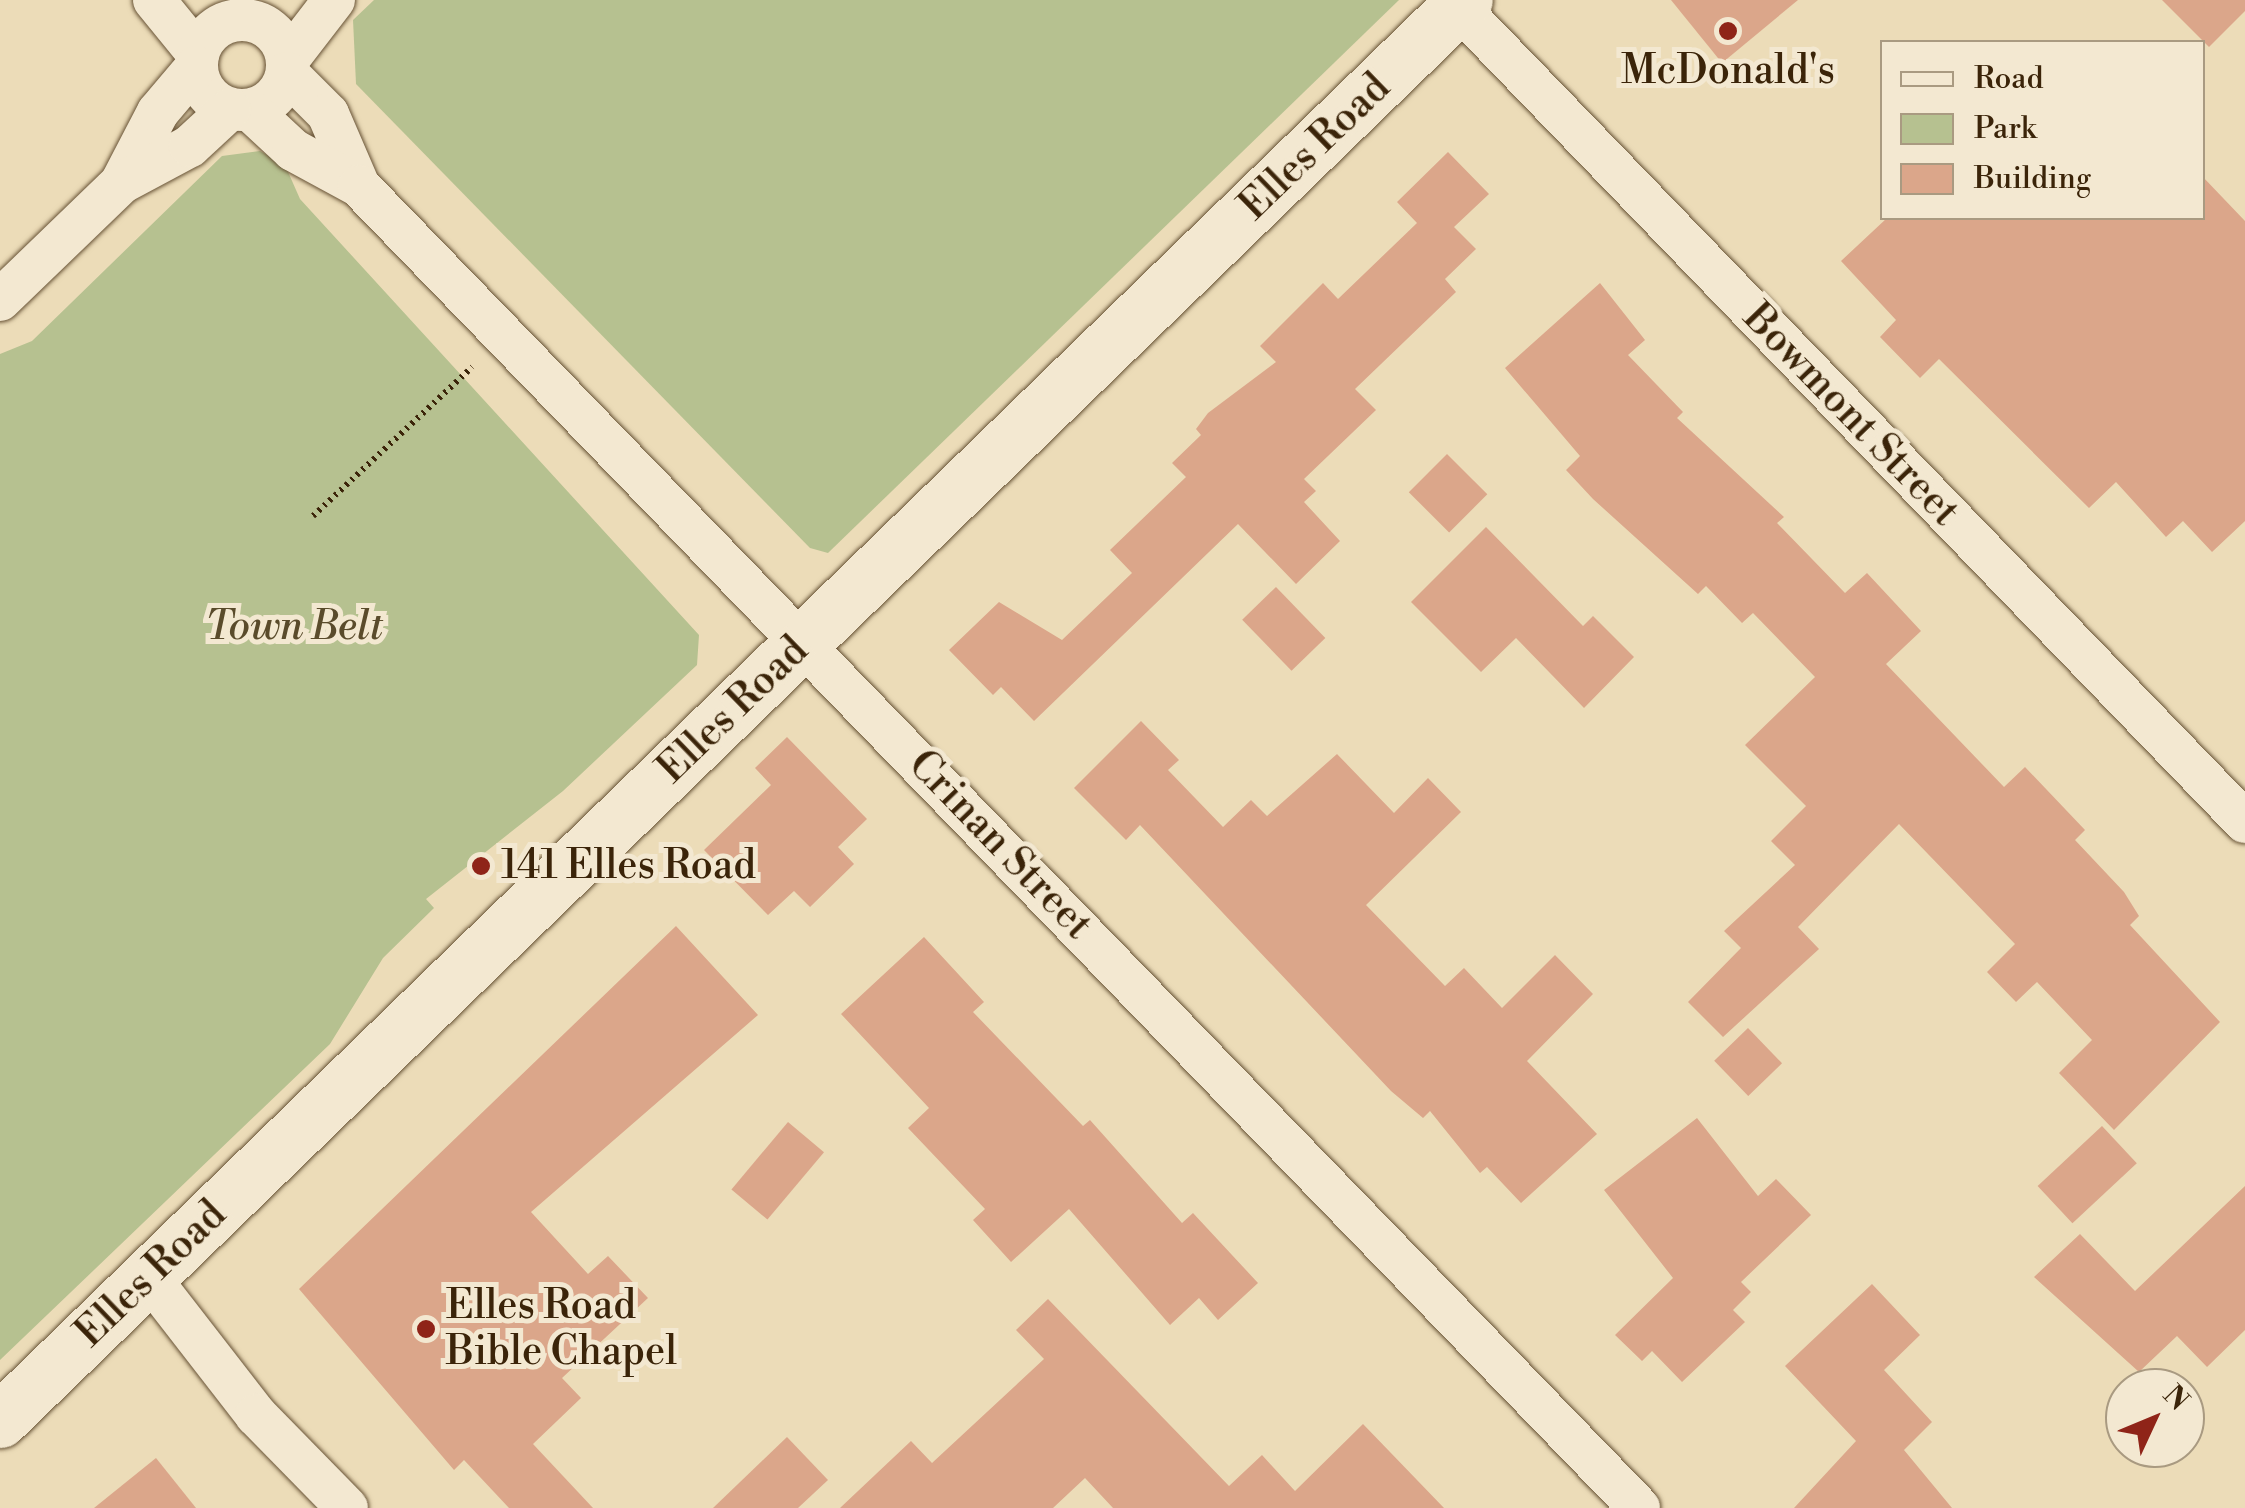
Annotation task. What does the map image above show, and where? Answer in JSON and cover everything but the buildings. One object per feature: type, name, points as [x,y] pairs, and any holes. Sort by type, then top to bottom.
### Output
[{"type":"main road","name":"Elles Road","points":[[0,1420],[1462,4]]},
{"type":"street","points":[[154,0],[197,61],[201,85],[240,110]]},
{"type":"street","points":[[0,300],[120,183],[190,146],[240,110],[274,97],[287,66],[334,0]]},
{"type":"street","name":"Bowmont Street","points":[[1462,4],[2245,822]]},
{"type":"street","points":[[120,183],[158,112],[197,61],[212,31],[246,10],[276,36],[287,66]]},
{"type":"street","name":"Crinan Street","points":[[287,66],[328,114],[358,186]]},
{"type":"street","name":"Crinan Street","points":[[240,110],[293,150],[358,186],[1640,1508]]},
{"type":"street","points":[[149,1277],[256,1416],[348,1508]]},
{"type":"path","points":[[313,516],[506,336]]},
{"type":"green space","points":[[374,0],[1399,0],[828,553],[810,548],[356,84],[353,20]]},
{"type":"green space","name":"Town Belt","points":[[260,151],[285,165],[300,199],[699,635],[697,665],[563,791],[426,899],[434,908],[383,958],[330,1044],[0,1360],[0,354],[32,341],[222,156]]},
{"type":"place","name":"McDonald's","points":[[1728,31]]},
{"type":"place","name":"141 Elles Road","points":[[481,866]]},
{"type":"place","name":"Elles Road Bible Chapel","points":[[426,1329]]}]
